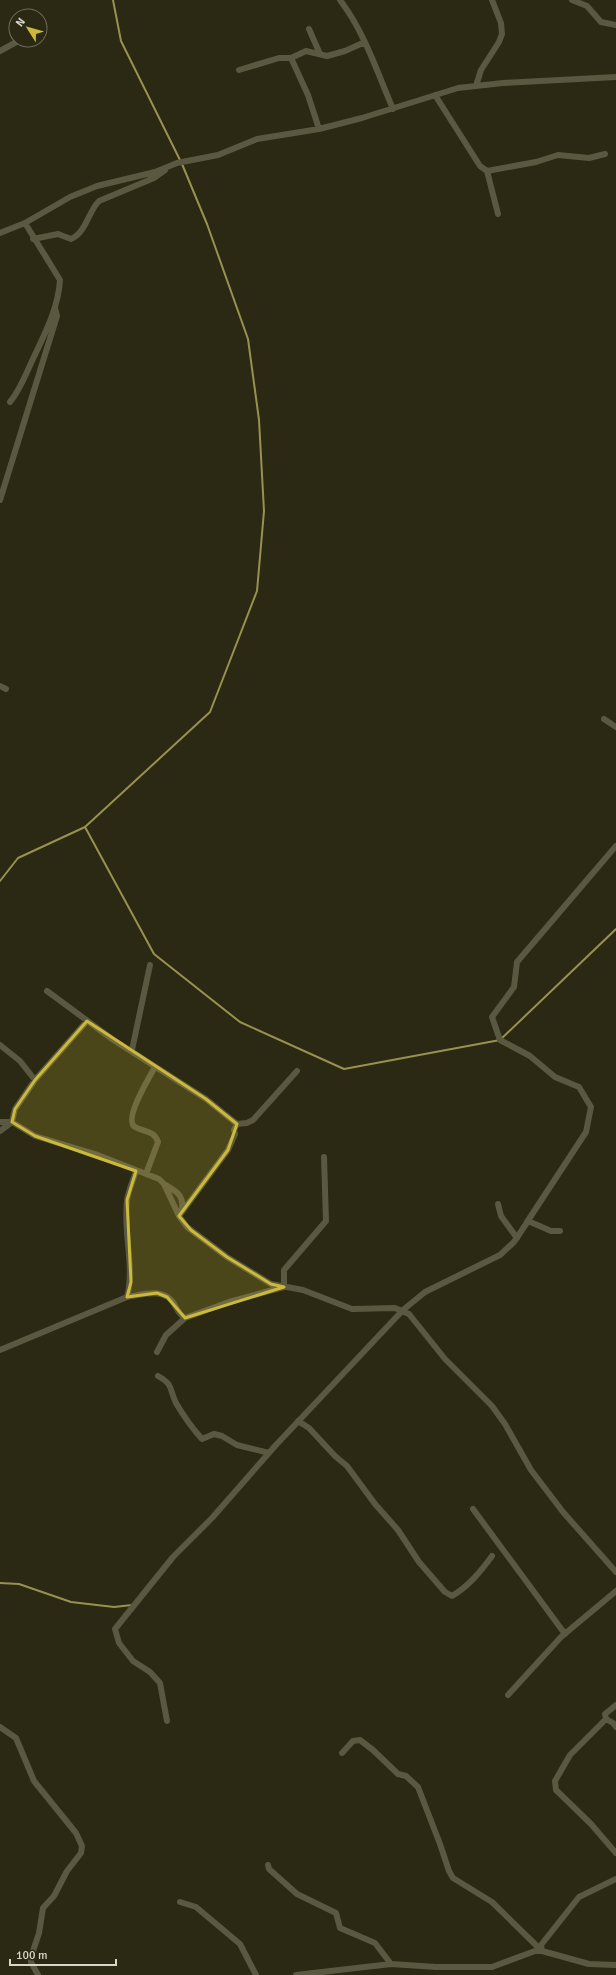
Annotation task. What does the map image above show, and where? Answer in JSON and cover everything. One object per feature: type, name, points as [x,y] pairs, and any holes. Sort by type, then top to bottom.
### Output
[{"type":"street","points":[[340,0],[351,15],[371,52],[394,109]]},
{"type":"street","points":[[476,86],[481,70],[502,34],[501,23],[492,0]]},
{"type":"street","points":[[572,0],[587,6],[601,22],[616,25]]},
{"type":"street","points":[[309,30],[320,54]]},
{"type":"street","points":[[239,70],[279,58],[291,58],[306,51],[327,56],[365,42]]},
{"type":"street","points":[[291,58],[308,95],[319,129]]},
{"type":"street","points":[[33,239],[58,234],[71,239],[80,233],[94,207],[99,201],[154,178],[177,163],[194,158],[218,155],[257,140],[319,129],[394,109],[435,95],[476,86],[616,77]]},
{"type":"street","points":[[435,95],[480,166],[487,171],[498,214]]},
{"type":"street","points":[[487,171],[536,162],[558,155],[588,158],[605,154]]},
{"type":"street","points":[[0,234],[25,223],[60,201],[98,186],[170,167]]},
{"type":"street","points":[[10,402],[22,386],[53,317],[60,280],[33,239],[25,223]]},
{"type":"street","points":[[0,500],[57,316],[55,308]]},
{"type":"street","points":[[604,719],[616,727]]},
{"type":"street","points":[[167,1721],[160,1683],[150,1672],[133,1661],[119,1643],[115,1629],[173,1557],[212,1518],[268,1453],[403,1310],[425,1292],[500,1255],[517,1238],[586,1132],[591,1107],[579,1087],[556,1077],[530,1056],[500,1040],[492,1017],[514,987],[517,962],[616,846]]},
{"type":"street","points":[[132,1050],[150,965]]},
{"type":"street","points":[[47,991],[112,1039],[132,1050],[155,1067],[206,1099],[237,1124],[247,1124],[253,1120],[297,1071]]},
{"type":"street","points":[[0,1130],[12,1122],[16,1109],[35,1080],[87,1020]]},
{"type":"street","points":[[0,1045],[20,1061],[35,1080]]},
{"type":"street","points":[[146,1174],[158,1142],[155,1136],[134,1127],[132,1123],[132,1116],[139,1093],[155,1067]]},
{"type":"street","points":[[0,1122],[12,1122],[35,1136],[95,1154],[159,1179],[180,1195],[183,1200],[180,1213]]},
{"type":"street","points":[[180,1213],[228,1150],[237,1124]]},
{"type":"street","points":[[284,1287],[284,1270],[326,1221],[324,1157]]},
{"type":"street","points":[[127,1297],[131,1282],[126,1231],[127,1200],[136,1171]]},
{"type":"street","points":[[164,1184],[191,1230],[227,1257],[271,1284],[303,1290],[352,1309],[395,1308],[403,1310],[415,1320],[445,1359],[492,1406],[532,1470],[563,1512],[616,1572]]},
{"type":"street","points":[[498,1204],[501,1216],[517,1238]]},
{"type":"street","points":[[527,1222],[551,1231],[560,1231]]},
{"type":"street","points":[[157,1352],[166,1335],[185,1318],[229,1302],[284,1287]]},
{"type":"street","points":[[0,1350],[127,1297],[157,1293],[167,1297],[173,1302],[179,1314],[185,1318]]},
{"type":"street","points":[[158,1376],[170,1384],[175,1401],[202,1439],[214,1434],[222,1436],[237,1445],[268,1453]]},
{"type":"street","points":[[298,1421],[309,1428],[335,1456],[347,1466],[375,1504],[398,1530],[419,1562],[446,1592],[452,1596],[460,1591],[482,1570],[492,1556]]},
{"type":"street","points":[[473,1509],[565,1634]]},
{"type":"street","points":[[508,1695],[565,1634],[616,1591]]},
{"type":"street","points":[[616,1705],[606,1714],[606,1719],[570,1755],[555,1781],[556,1790],[591,1824],[616,1853]]},
{"type":"street","points":[[606,1719],[613,1723],[616,1727]]},
{"type":"street","points":[[0,1727],[16,1738],[34,1781],[76,1833],[82,1846],[80,1853],[66,1871],[54,1896],[43,1908],[40,1929],[32,1957],[32,1962],[38,1975]]},
{"type":"street","points":[[342,1753],[353,1741],[360,1740],[373,1750],[398,1774],[406,1776],[418,1787],[449,1871],[454,1878],[492,1902],[542,1951]]},
{"type":"street","points":[[268,1865],[269,1869],[280,1880],[297,1894],[336,1913],[340,1928],[375,1943],[391,1964]]},
{"type":"street","points":[[542,1951],[541,1945],[579,1897],[616,1879]]},
{"type":"street","points":[[180,1902],[196,1907],[240,1944],[256,1975]]},
{"type":"street","points":[[296,1975],[391,1964],[477,1967],[492,1966],[535,1951],[542,1951],[589,1964],[616,1965]]},
{"type":"street","points":[[477,1967],[477,1975]]},
{"type":"highlighted area","points":[[87,1021],[206,1099],[237,1124],[228,1150],[179,1216],[191,1230],[227,1257],[271,1284],[284,1287],[185,1318],[167,1297],[157,1293],[127,1297],[131,1282],[127,1200],[136,1171],[35,1136],[12,1122],[15,1109],[35,1080]]},
{"type":"waterway","points":[[113,0],[121,41],[180,160]]},
{"type":"waterway","points":[[0,881],[18,858],[85,827],[210,712],[257,591],[264,511],[259,420],[248,339],[207,224],[182,164]]},
{"type":"waterway","points":[[85,827],[154,954],[240,1022],[344,1069],[500,1040],[616,929]]},
{"type":"waterway","points":[[0,1583],[19,1584],[71,1602],[114,1607],[132,1605]]}]
